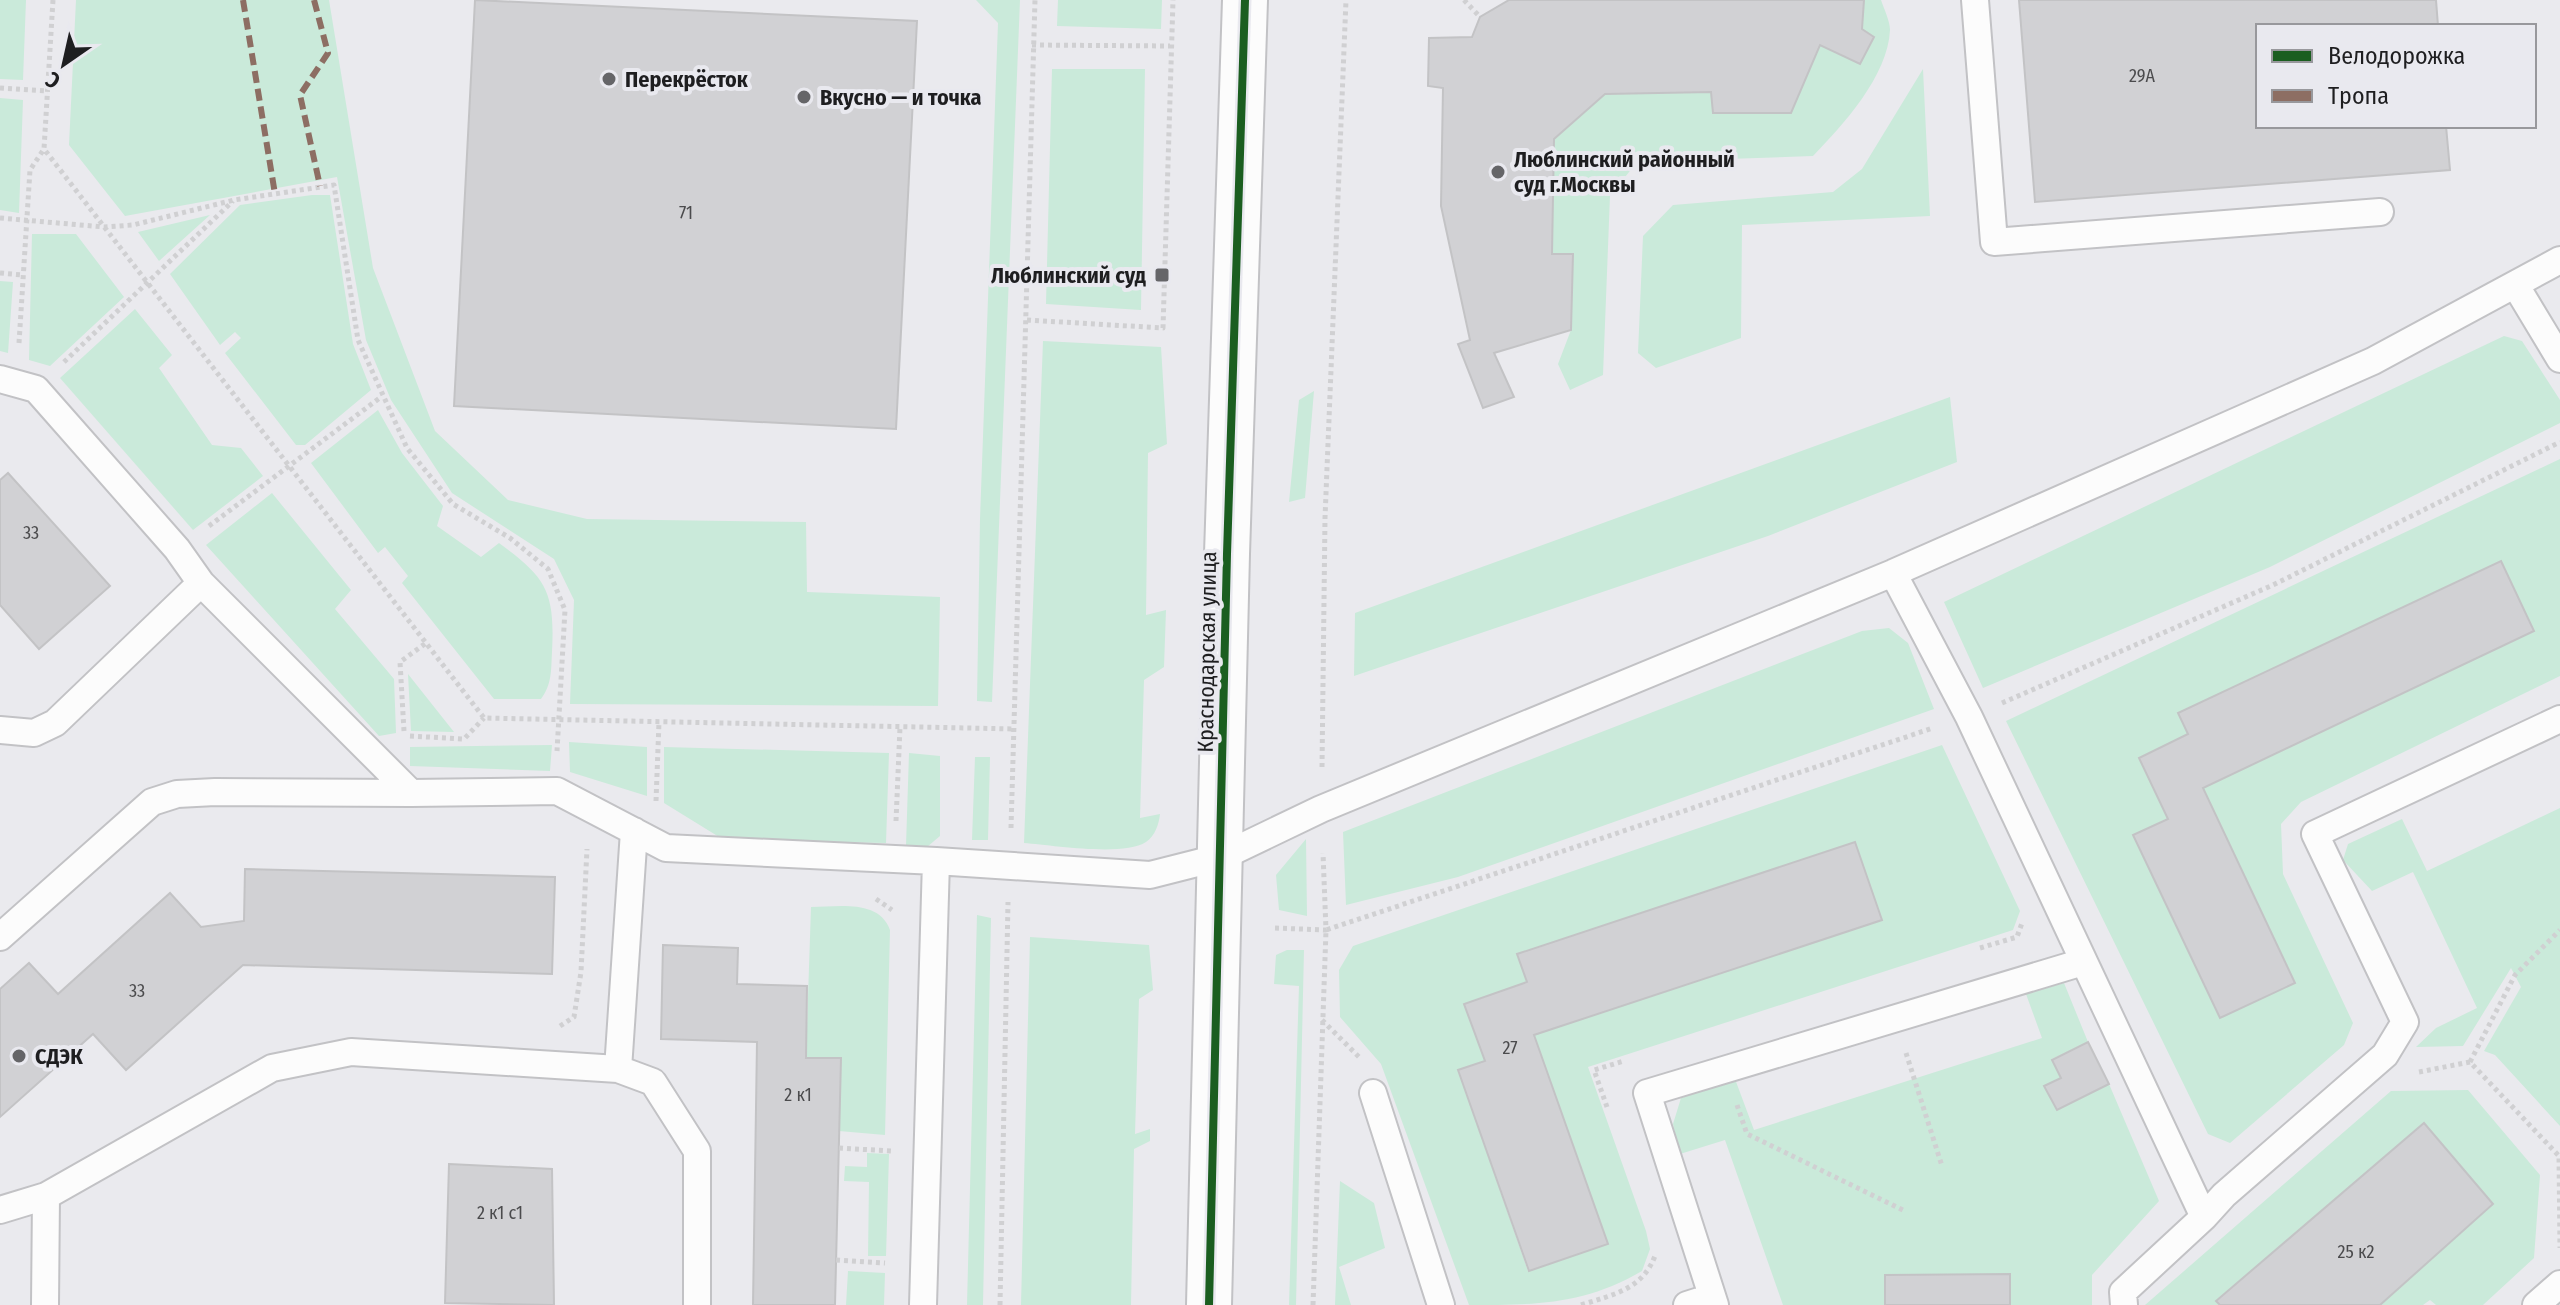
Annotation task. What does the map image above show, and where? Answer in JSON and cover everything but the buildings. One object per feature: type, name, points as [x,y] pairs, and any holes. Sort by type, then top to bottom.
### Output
[{"type":"street","name":"Краснодарская улица","points":[[1209,1305],[1245,0]]},
{"type":"lane","points":[[1975,0],[1994,242],[2380,212]]},
{"type":"lane","points":[[0,937],[152,802],[177,794],[557,791],[666,848],[1150,875],[1221,857],[1321,809],[1893,573],[2373,361],[2560,260]]},
{"type":"lane","points":[[2516,286],[2560,359]]},
{"type":"lane","points":[[18,383],[177,549],[201,583],[411,793]]},
{"type":"lane","points":[[1893,573],[1969,717],[2204,1217]]},
{"type":"lane","points":[[0,730],[15,734],[34,733],[55,723],[201,583]]},
{"type":"lane","points":[[2124,1305],[2123,1292],[2224,1195],[2385,1055],[2405,1022],[2315,834],[2560,719]]},
{"type":"lane","points":[[618,1069],[644,837]]},
{"type":"lane","points":[[923,1305],[936,861]]},
{"type":"lane","points":[[1705,1302],[1647,1093],[2083,962]]},
{"type":"lane","points":[[0,1210],[46,1196],[272,1068],[351,1052],[618,1069],[653,1082],[697,1151],[697,1305]]},
{"type":"lane","points":[[1373,1093],[1441,1305]]},
{"type":"lane","points":[[45,1305],[46,1196]]},
{"type":"lane","points":[[2536,1305],[2560,1284]]},
{"type":"path","points":[[18,383],[30,170],[44,149],[53,0]]},
{"type":"path","points":[[1000,1305],[1035,0]]},
{"type":"path","points":[[1027,320],[1163,328],[1173,0]]},
{"type":"path","points":[[1313,1305],[1326,930],[1321,809],[1325,518],[1346,0]]},
{"type":"path","points":[[1464,0],[1480,17]]},
{"type":"path","points":[[1032,45],[1170,46]]},
{"type":"path","points":[[0,88],[48,91]]},
{"type":"path","points":[[44,149],[484,718]]},
{"type":"path","points":[[0,218],[104,227],[133,225],[234,200],[334,185],[358,340],[381,397],[407,448],[453,504],[510,538],[548,569],[565,610],[558,720]]},
{"type":"path","points":[[18,383],[149,284],[234,200]]},
{"type":"path","points":[[0,273],[23,275]]},
{"type":"path","points":[[177,549],[381,397]]},
{"type":"path","points":[[1275,928],[1326,930],[1969,717],[2273,585],[2560,442]]},
{"type":"path","points":[[426,643],[400,662],[405,736],[464,739],[484,718],[1014,729]]},
{"type":"path","points":[[644,837],[659,722]]},
{"type":"path","points":[[2470,1062],[2515,975],[2560,930]]},
{"type":"path","points":[[1895,1019],[1942,1166]]},
{"type":"path","points":[[2410,1074],[2470,1062]]},
{"type":"path","points":[[2470,1062],[2560,1157],[2560,1248]]},
{"type":"path","points":[[1724,1069],[1747,1134],[1905,1211]]},
{"type":"path","points":[[839,1148],[896,1151]]},
{"type":"path","points":[[836,1260],[894,1264]]},
{"type":"green space","points":[[0,0],[26,0],[23,80],[0,79]]},
{"type":"green space","points":[[76,0],[329,0],[373,268],[435,431],[508,500],[587,519],[806,522],[807,592],[940,597],[938,706],[570,704],[574,600],[554,559],[452,493],[391,400],[366,340],[337,177],[125,216],[69,145]]},
{"type":"green space","points":[[976,0],[1020,0],[992,702],[977,701],[980,519],[998,23]]},
{"type":"green space","points":[[1058,0],[1162,0],[1161,29],[1057,26]]},
{"type":"green space","points":[[1864,0],[1881,0],[1890,26],[1887,47],[1873,82],[1862,99],[1813,156],[1637,162],[1610,196],[1603,375],[1570,390],[1558,364],[1571,330],[1552,254],[1554,139],[1605,94],[1711,92],[1820,45],[1860,64],[1874,37],[1862,29]]},
{"type":"green space","points":[[1052,69],[1145,69],[1141,310],[1046,304]]},
{"type":"green space","points":[[1923,69],[1930,216],[1742,225],[1741,338],[1656,368],[1638,353],[1643,236],[1673,205],[1833,192],[1862,169]]},
{"type":"green space","points":[[0,98],[23,100],[19,213],[0,210]]},
{"type":"green space","points":[[330,195],[353,344],[371,390],[305,445],[296,445],[225,353],[241,338],[235,332],[220,345],[170,274],[240,205]]},
{"type":"green space","points":[[210,215],[159,261],[138,232]]},
{"type":"green space","points":[[32,234],[76,234],[124,297],[50,366],[29,360]]},
{"type":"green space","points":[[0,281],[13,282],[8,353],[0,351]]},
{"type":"green space","points":[[135,309],[172,355],[159,368],[212,445],[241,448],[263,476],[193,530],[60,378]]},
{"type":"green space","points":[[2504,336],[2522,341],[2560,400],[2560,423],[2270,567],[1983,688],[1944,602]]},
{"type":"green space","points":[[1043,341],[1161,347],[1167,444],[1148,453],[1146,615],[1166,610],[1164,667],[1144,680],[1140,818],[1160,814],[1158,826],[1146,842],[1121,849],[1024,843]]},
{"type":"green space","points":[[1314,391],[1305,498],[1289,502],[1299,400]]},
{"type":"green space","points":[[1950,397],[1957,462],[1768,536],[1354,676],[1355,613]]},
{"type":"green space","points":[[378,410],[402,453],[443,506],[437,526],[481,557],[499,543],[528,566],[545,588],[553,632],[549,683],[541,699],[494,699],[402,583],[408,576],[385,547],[378,553],[311,463]]},
{"type":"green space","points":[[2560,459],[2560,676],[2301,802],[2281,824],[2283,874],[2353,1023],[2344,1045],[2230,1143],[2208,1134],[2006,721]],"holes":[[[2501,561],[2534,631],[2203,788],[2295,982],[2220,1018],[2134,835],[2168,818],[2188,734],[2178,713]]]},
{"type":"green space","points":[[272,493],[351,590],[335,609],[394,679],[396,733],[379,736],[206,545]]},
{"type":"green space","points":[[1889,628],[1908,643],[1934,709],[1458,877],[1346,905],[1343,832],[1862,631]]},
{"type":"green space","points":[[408,674],[454,732],[411,731]]},
{"type":"green space","points":[[569,742],[647,747],[647,796],[570,772]]},
{"type":"green space","points":[[552,745],[550,771],[410,766],[410,747]]},
{"type":"green space","points":[[1942,745],[2020,911],[2013,930],[1588,1067],[1650,1249],[1642,1271],[1621,1282],[1579,1297],[1537,1303],[1469,1305],[1381,1064],[1340,1017],[1339,970],[1353,946]],"holes":[[[1855,843],[1882,920],[1534,1035],[1607,1243],[1528,1271],[1458,1070],[1485,1061],[1464,1004],[1527,982],[1518,955]]]},
{"type":"green space","points":[[664,747],[889,753],[886,843],[724,840],[664,803]]},
{"type":"green space","points":[[909,753],[940,756],[940,836],[927,847],[906,846]]},
{"type":"green space","points":[[975,757],[990,757],[988,840],[972,840]]},
{"type":"green space","points":[[2560,808],[2560,1126],[2495,1055],[2484,1051],[2521,987],[2511,968],[2463,1046],[2416,1047],[2436,1028],[2477,1008],[2413,872],[2372,891],[2343,860],[2348,844],[2402,819],[2427,871]]},
{"type":"green space","points":[[1306,839],[1307,916],[1279,910],[1276,875]]},
{"type":"green space","points":[[811,907],[867,909],[885,920],[890,930],[885,1135],[839,1131],[841,1059],[806,1058]]},
{"type":"green space","points":[[977,915],[991,918],[983,1305],[967,1305]]},
{"type":"green space","points":[[1030,937],[1149,945],[1153,990],[1139,999],[1135,1134],[1150,1129],[1150,1141],[1134,1149],[1131,1305],[1021,1305]]},
{"type":"green space","points":[[1287,950],[1304,950],[1296,1305],[1289,1305],[1299,986],[1274,984],[1276,955]]},
{"type":"green space","points":[[2064,983],[2088,1042],[2052,1059],[2061,1078],[2045,1086],[2057,1110],[2109,1084],[2159,1201],[2092,1275],[2092,1305],[2010,1305],[2010,1275],[1885,1275],[1885,1305],[1783,1305],[1725,1140],[1680,1154],[1673,1124],[1681,1098],[1735,1079],[1754,1130],[2042,1038],[2026,994]]},
{"type":"green space","points":[[2468,1090],[2540,1175],[2534,1258],[2483,1305],[2436,1305],[2430,1300],[2423,1305],[2145,1305],[2391,1091]]},
{"type":"green space","points":[[867,1153],[889,1154],[886,1256],[868,1256],[869,1182],[844,1181],[845,1166],[867,1167]]},
{"type":"green space","points":[[1340,1181],[1374,1203],[1385,1248],[1339,1267],[1351,1305],[1335,1305]]},
{"type":"green space","points":[[848,1271],[885,1273],[884,1305],[846,1305]]},
{"type":"marked path","points":[[243,0],[275,194]]},
{"type":"marked path","points":[[314,0],[328,53],[300,95],[320,186]]},
{"type":"cycle path","points":[[1209,1305],[1227,554],[1245,0]]},
{"type":"place","name":"Перекрёсток","points":[[609,79]]},
{"type":"place","name":"Вкусно — и точка","points":[[804,97]]},
{"type":"place","name":"Люблинский районный суд г.Москвы","points":[[1498,172]]},
{"type":"place","name":"Люблинский суд","points":[[1162,275]]},
{"type":"place","name":"СДЭК","points":[[19,1056]]}]
